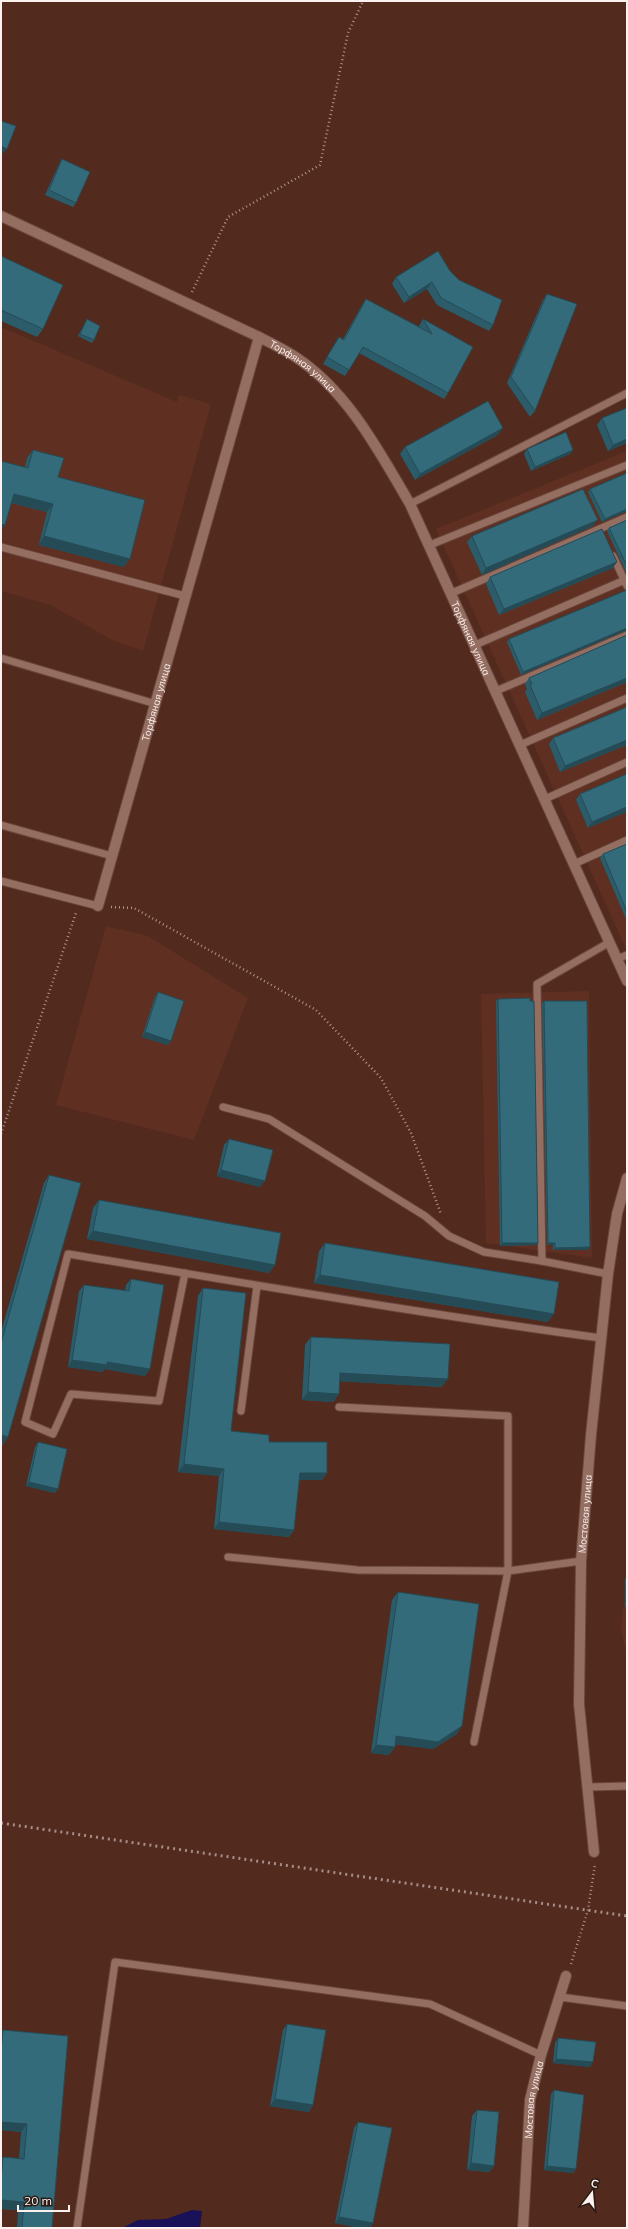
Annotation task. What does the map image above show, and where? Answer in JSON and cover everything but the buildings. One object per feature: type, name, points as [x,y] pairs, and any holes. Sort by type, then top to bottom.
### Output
[{"type":"street","name":"Торфяная улица","points":[[1,216],[259,337],[294,356],[326,383],[358,421],[384,459],[410,504],[430,545],[627,981]]},
{"type":"street","name":"Торфяная улица","points":[[98,906],[259,337]]},
{"type":"street","name":"Мостовая улица","points":[[594,1852],[589,1787],[579,1704],[581,1560],[608,1274],[617,1214],[627,1178]]},
{"type":"street","name":"Мостовая улица","points":[[523,2228],[530,2100],[541,2055],[566,1976]]},
{"type":"lane","points":[[410,504],[627,393]]},
{"type":"lane","points":[[430,545],[580,488],[627,465]]},
{"type":"lane","points":[[452,593],[627,517]]},
{"type":"lane","points":[[1,547],[185,596]]},
{"type":"lane","points":[[475,645],[626,582],[609,548]]},
{"type":"lane","points":[[496,691],[627,635]]},
{"type":"lane","points":[[1,658],[156,704]]},
{"type":"lane","points":[[520,745],[627,698]]},
{"type":"lane","points":[[545,799],[627,762]]},
{"type":"lane","points":[[1,826],[112,856]]},
{"type":"lane","points":[[574,864],[627,840]]},
{"type":"lane","points":[[1,881],[98,906]]},
{"type":"lane","points":[[542,1260],[537,984],[610,942]]},
{"type":"lane","points":[[617,959],[627,955]]},
{"type":"lane","points":[[223,1107],[269,1119],[425,1216],[449,1236],[484,1252],[542,1260],[608,1274]]},
{"type":"lane","points":[[185,1273],[159,1401],[71,1394],[53,1434],[24,1422],[68,1254],[185,1273],[463,1320],[601,1338]]},
{"type":"lane","points":[[241,1411],[257,1286]]},
{"type":"lane","points":[[338,1407],[508,1416],[508,1571],[474,1742]]},
{"type":"lane","points":[[228,1557],[358,1570],[508,1571],[581,1560]]},
{"type":"lane","points":[[589,1787],[627,1786]]},
{"type":"lane","points":[[77,2228],[115,1962],[430,2004],[541,2055]]},
{"type":"lane","points":[[560,1997],[627,2006]]},
{"type":"path","points":[[186,304],[228,217],[320,165],[348,33],[363,1]]},
{"type":"path","points":[[1,1134],[80,901]]},
{"type":"path","points":[[98,906],[134,908],[316,1010],[381,1078],[411,1133],[449,1236]]},
{"type":"path","points":[[566,1976],[588,1910],[596,1870],[594,1852]]},
{"type":"shaded area","points":[[1,327],[177,402],[179,395],[211,404],[143,651],[114,641],[51,605],[1,591]]},
{"type":"shaded area","points":[[627,451],[627,951],[436,529]]},
{"type":"shaded area","points":[[106,926],[148,936],[248,998],[194,1140],[56,1105]]},
{"type":"shaded area","points":[[589,991],[592,1258],[486,1243],[481,994]]},
{"type":"shaded area","points":[[627,1580],[627,1657],[621,1628]]},
{"type":"shaded area","points":[[192,2210],[202,2211],[200,2228],[122,2228],[138,2220],[166,2219]]},
{"type":"railway","points":[[1,1823],[627,1916]]}]
